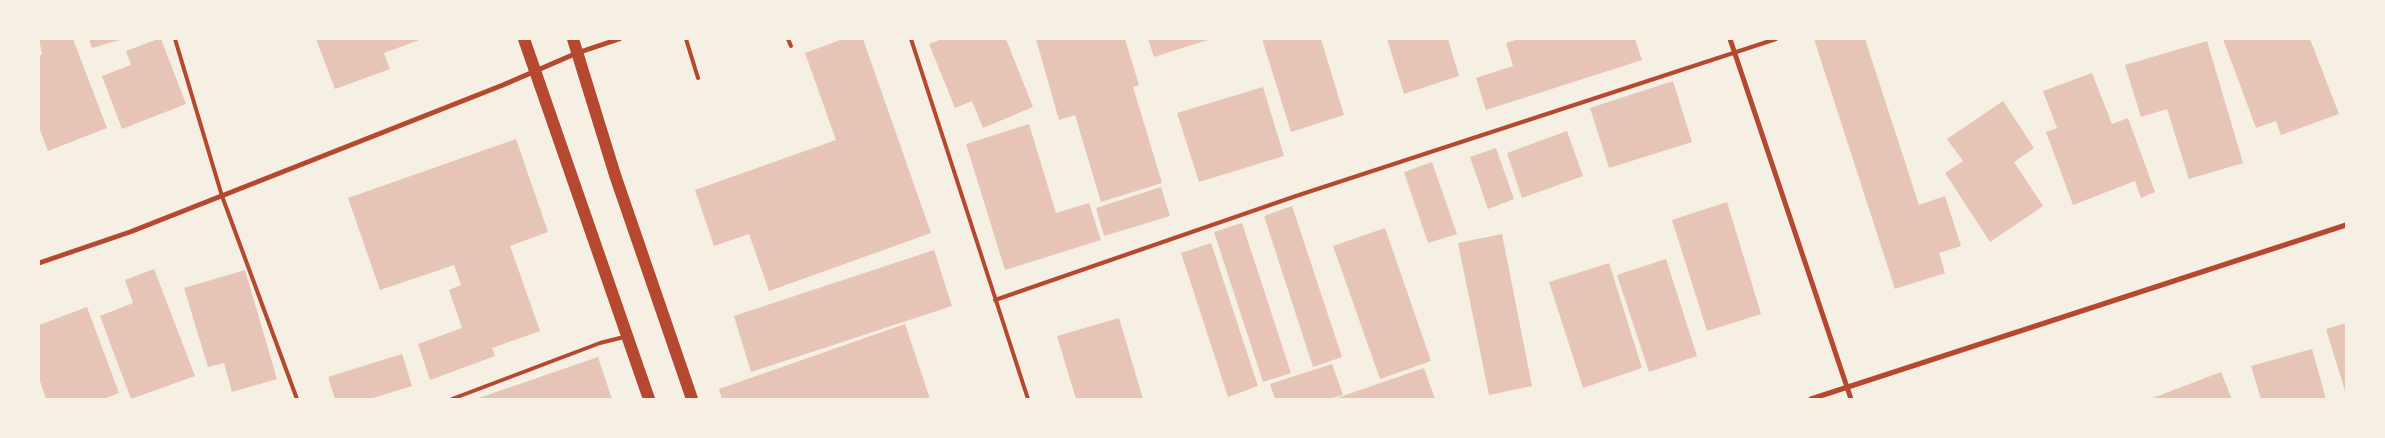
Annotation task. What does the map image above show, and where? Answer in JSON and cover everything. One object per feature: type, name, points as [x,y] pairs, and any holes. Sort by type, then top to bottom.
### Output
[{"type":"main road","points":[[524,39],[650,399]]},
{"type":"main road","points":[[573,39],[615,175],[692,399]]},
{"type":"street","points":[[39,263],[130,232],[578,53],[619,39]]},
{"type":"street","points":[[1730,39],[1852,399]]},
{"type":"street","points":[[1811,399],[2346,225]]},
{"type":"lane","points":[[175,39],[222,196],[297,399]]},
{"type":"lane","points":[[686,39],[698,78]]},
{"type":"lane","points":[[788,39],[790,46]]},
{"type":"lane","points":[[911,39],[1028,399]]},
{"type":"lane","points":[[995,300],[1296,196],[1776,39]]},
{"type":"lane","points":[[452,399],[600,343],[628,335]]},
{"type":"building","points":[[39,39],[73,39],[107,128],[48,151],[39,128],[39,56],[42,54]]},
{"type":"building","points":[[89,39],[123,39],[92,48]]},
{"type":"building","points":[[161,39],[186,104],[122,129],[102,76],[131,65],[126,51]]},
{"type":"building","points":[[316,39],[422,39],[384,53],[390,69],[335,89]]},
{"type":"building","points":[[843,39],[863,39],[931,233],[769,291],[749,234],[714,246],[695,190],[836,140],[805,53]]},
{"type":"building","points":[[942,39],[1006,39],[1033,107],[983,128],[972,101],[955,108],[929,44]]},
{"type":"building","points":[[1036,39],[1125,39],[1139,85],[1133,87],[1162,183],[1101,202],[1075,115],[1059,120]]},
{"type":"building","points":[[1148,39],[1211,39],[1154,57]]},
{"type":"building","points":[[1262,39],[1321,39],[1344,115],[1291,132]]},
{"type":"building","points":[[1387,39],[1448,39],[1459,76],[1404,94]]},
{"type":"building","points":[[1518,39],[1635,39],[1642,60],[1486,110],[1476,78],[1513,66],[1506,43]]},
{"type":"building","points":[[1814,39],[1865,39],[1919,205],[1945,196],[1961,246],[1939,253],[1945,273],[1895,289]]},
{"type":"building","points":[[2223,39],[2310,39],[2339,114],[2281,135],[2276,121],[2256,128]]},
{"type":"building","points":[[2207,41],[2243,163],[2189,179],[2167,109],[2141,117],[2125,65]]},
{"type":"building","points":[[2092,73],[2112,124],[2128,118],[2155,192],[2141,198],[2135,181],[2073,205],[2046,132],[2057,128],[2043,91]]},
{"type":"building","points":[[1673,81],[1692,142],[1609,168],[1590,108]]},
{"type":"building","points":[[1263,87],[1284,156],[1199,182],[1177,113]]},
{"type":"building","points":[[2003,101],[2034,148],[2014,162],[2043,206],[1990,242],[1945,173],[1963,161],[1947,139]]},
{"type":"building","points":[[1029,124],[1056,213],[1089,203],[1101,240],[1005,270],[966,144]]},
{"type":"building","points":[[1567,131],[1583,176],[1522,198],[1507,153]]},
{"type":"building","points":[[516,139],[548,232],[510,246],[540,331],[492,348],[495,356],[430,380],[418,344],[462,328],[449,290],[461,285],[454,265],[380,290],[348,198]]},
{"type":"building","points":[[1496,148],[1514,199],[1488,209],[1470,157]]},
{"type":"building","points":[[1432,162],[1457,234],[1428,243],[1404,172]]},
{"type":"building","points":[[1161,187],[1170,216],[1104,236],[1096,208]]},
{"type":"building","points":[[1727,202],[1761,314],[1707,331],[1672,220]]},
{"type":"building","points":[[1292,206],[1342,357],[1313,367],[1264,216]]},
{"type":"building","points":[[1242,223],[1291,373],[1263,382],[1214,232]]},
{"type":"building","points":[[1385,228],[1431,361],[1380,379],[1333,246]]},
{"type":"building","points":[[1502,234],[1532,386],[1489,395],[1458,243]]},
{"type":"building","points":[[1211,243],[1258,386],[1228,397],[1181,253]]},
{"type":"building","points":[[934,250],[952,306],[751,372],[734,316]]},
{"type":"building","points":[[1666,259],[1697,356],[1649,372],[1617,275]]},
{"type":"building","points":[[1609,263],[1642,368],[1583,388],[1549,282]]},
{"type":"building","points":[[154,269],[195,376],[131,399],[100,316],[133,303],[125,280]]},
{"type":"building","points":[[245,270],[277,379],[232,392],[224,363],[208,367],[184,288]]},
{"type":"building","points":[[87,307],[119,393],[104,399],[46,399],[39,378],[39,325]]},
{"type":"building","points":[[1119,318],[1143,399],[1076,399],[1057,336]]},
{"type":"building","points":[[2346,323],[2346,394],[2326,329]]},
{"type":"building","points":[[905,324],[930,399],[722,399],[719,389]]},
{"type":"building","points":[[2312,349],[2326,399],[2261,399],[2251,366]]},
{"type":"building","points":[[402,354],[412,386],[370,399],[335,399],[328,377]]},
{"type":"building","points":[[598,357],[612,399],[476,399]]},
{"type":"building","points":[[1332,364],[1343,395],[1329,399],[1275,399],[1270,384]]},
{"type":"building","points":[[1424,368],[1435,399],[1334,399]]},
{"type":"building","points":[[2221,372],[2232,399],[2150,399]]}]
